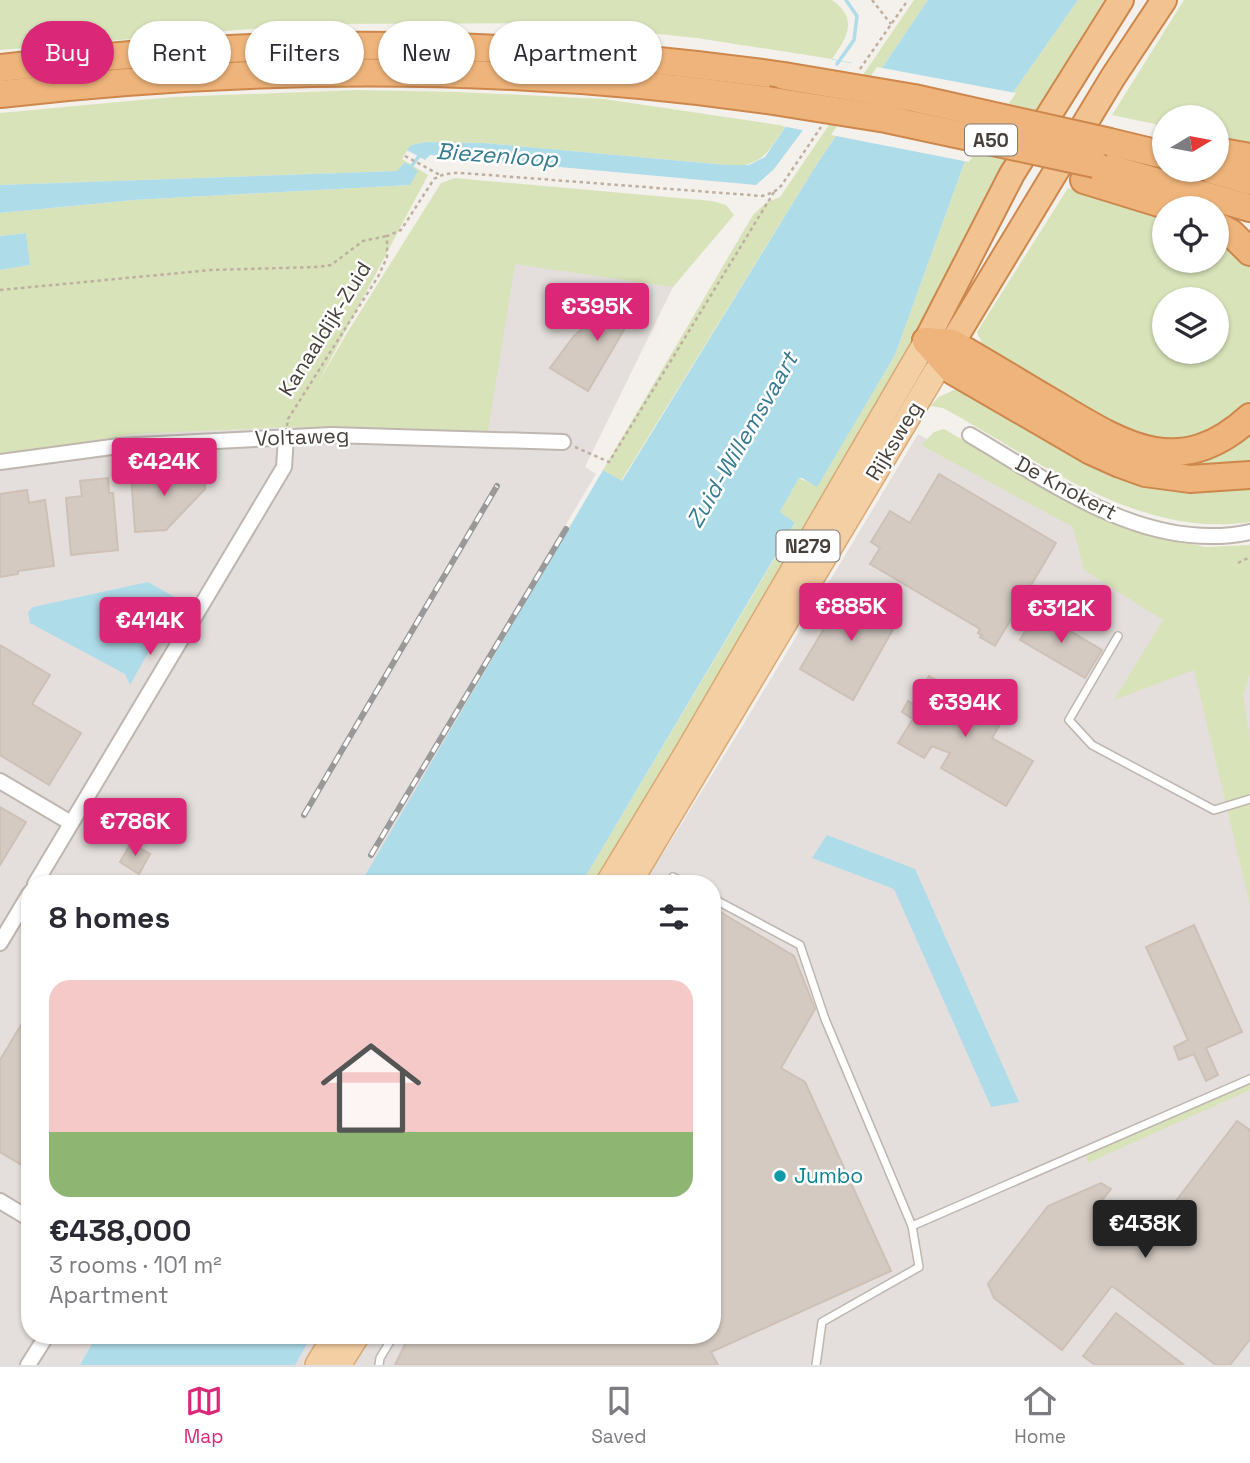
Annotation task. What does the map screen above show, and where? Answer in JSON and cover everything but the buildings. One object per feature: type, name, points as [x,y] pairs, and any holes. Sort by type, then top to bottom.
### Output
[{"type":"highway","name":"Rijksweg","points":[[940,348],[1012,174],[1121,0]]},
{"type":"highway","name":"Rijksweg","points":[[940,348],[1164,0]]},
{"type":"highway","name":"A50","points":[[0,68],[154,53],[352,46],[442,47],[635,58],[784,76],[1115,134],[1152,136]]},
{"type":"highway","name":"A50","points":[[0,94],[81,85],[263,73],[441,72],[653,86],[767,100],[886,119],[979,152],[1089,172],[1250,208]]},
{"type":"highway","name":"A50","points":[[1115,134],[1152,151]]},
{"type":"highway","points":[[1229,153],[1250,157]]},
{"type":"highway","name":"A50","points":[[1089,172],[1152,198]]},
{"type":"highway","points":[[1229,175],[1250,181]]},
{"type":"highway","points":[[1229,232],[1250,251]]},
{"type":"highway","points":[[940,348],[1139,449],[1153,452],[1188,450],[1229,435],[1250,417]]},
{"type":"highway","points":[[940,348],[953,371],[1091,451],[1133,469],[1190,479],[1250,475]]},
{"type":"main road","name":"Rijksweg","points":[[612,875],[940,348]]},
{"type":"main road","name":"Rijksweg","points":[[634,875],[940,348]]},
{"type":"main road","points":[[317,1365],[330,1344]]},
{"type":"main road","points":[[339,1365],[352,1344]]},
{"type":"street","name":"Voltaweg","points":[[0,462],[119,446],[331,435],[563,442]]},
{"type":"street","name":"De Knokert","points":[[970,435],[1100,510],[1138,524],[1199,535],[1250,532]]},
{"type":"street","points":[[40,875],[285,467],[286,437]]},
{"type":"street","points":[[0,781],[71,823]]},
{"type":"street","points":[[0,943],[21,908]]},
{"type":"street","points":[[0,1201],[21,1214]]},
{"type":"street","points":[[29,1365],[42,1344]]},
{"type":"lane","points":[[1118,636],[1069,720],[1092,745],[1214,810],[1250,799]]},
{"type":"lane","points":[[721,903],[800,945],[825,1019],[912,1226],[919,1267],[822,1322],[816,1365]]},
{"type":"lane","points":[[912,1226],[1250,1079]]},
{"type":"lane","points":[[379,1365],[389,1344]]},
{"type":"path","points":[[872,0],[891,24],[908,0]]},
{"type":"path","points":[[406,157],[440,175]]},
{"type":"path","points":[[0,290],[211,270],[331,265],[363,241],[401,230],[434,179],[449,173],[747,196],[762,196],[774,192],[609,462],[563,442]]},
{"type":"path","name":"Kanaaldijk-Zuid","points":[[286,437],[288,419],[379,275],[387,257],[387,236]]},
{"type":"path","points":[[1238,563],[1250,557]]},
{"type":"shaded area","points":[[515,263],[673,287],[585,467],[596,474],[511,617],[429,786],[610,822],[662,855],[918,434],[1250,622],[1250,1365],[0,1365],[0,455],[135,434],[293,427]]},
{"type":"green space","points":[[0,0],[832,0],[846,14],[848,21],[846,36],[832,59],[662,34],[662,21],[489,21],[489,23],[475,23],[475,21],[378,21],[378,24],[364,24],[364,21],[245,21],[245,29],[231,31],[231,21],[128,21],[128,39],[114,40],[114,21],[21,21],[21,48],[0,50]]},
{"type":"green space","points":[[914,0],[928,0],[815,167],[621,481],[603,470],[753,215],[767,202],[780,197]]},
{"type":"green space","points":[[1078,0],[1104,0],[1001,168],[917,339],[602,875],[586,875],[795,524],[780,512],[799,478],[817,486],[895,355],[965,161]]},
{"type":"green space","points":[[1184,0],[1250,0],[1250,147],[1229,142],[1229,105],[1152,105],[1152,123],[1112,115]]},
{"type":"green space","points":[[357,90],[604,99],[786,126],[761,158],[738,166],[484,143],[426,142],[411,145],[402,159],[428,175],[318,383],[441,183],[455,178],[712,201],[726,205],[734,215],[673,287],[515,264],[488,431],[293,427],[135,434],[0,455],[0,270],[29,265],[26,233],[0,236],[0,213],[134,200],[410,185],[405,162],[398,171],[0,185],[0,113],[173,97]]},
{"type":"green space","points":[[1068,188],[1152,210],[1152,273],[1229,273],[1229,244],[1250,261],[1250,401],[1236,417],[1191,441],[1136,438],[982,344],[977,332]]},
{"type":"green space","points":[[954,390],[962,390],[1100,466],[1250,484],[1250,522],[1208,524],[1168,519],[1128,507],[1089,490],[943,408],[930,406],[939,397]]},
{"type":"green space","points":[[1250,425],[1250,465],[1200,468],[1178,464]]},
{"type":"green space","points":[[944,429],[1088,511],[1152,535],[1205,547],[1250,545],[1250,674],[1243,695],[1250,740],[1250,905],[1194,670],[1114,700],[1163,620],[1084,570],[1073,527],[921,445],[934,432]]},
{"type":"green space","points":[[1250,1076],[1250,1090],[1088,1163],[1086,1154]]},
{"type":"water","name":"Zuid-Willemsvaart","points":[[928,0],[1078,0],[965,161],[895,355],[817,487],[799,478],[780,512],[795,523],[586,875],[365,875],[603,470],[622,481],[815,167]]},
{"type":"water","points":[[832,59],[853,63],[774,169],[756,185],[430,155],[425,160],[407,150],[411,145],[426,142],[484,143],[749,165],[765,157]]},
{"type":"water","points":[[405,162],[418,171],[410,185],[134,200],[0,213],[0,185],[397,171]]},
{"type":"water","points":[[26,233],[30,265],[0,270],[0,236]]},
{"type":"water","points":[[148,582],[178,599],[130,685],[125,674],[30,623],[28,612],[33,607]]},
{"type":"water","points":[[827,835],[915,869],[1019,1102],[991,1107],[894,889],[812,858]]},
{"type":"water","points":[[92,1344],[307,1344],[295,1365],[80,1365]]},
{"type":"pier","points":[[828,59],[856,64],[807,131],[782,126]]},
{"type":"pier","points":[[877,67],[1016,93],[969,162],[831,135]]},
{"type":"waterway","name":"Biezenloop","points":[[837,64],[854,40],[857,16],[846,0]]},
{"type":"waterway","name":"Biezenloop","points":[[410,168],[420,155]]},
{"type":"railway","points":[[304,815],[497,486]]},
{"type":"railway","points":[[371,855],[566,529]]},
{"type":"place","name":"Jumbo","points":[[780,1176]]}]
